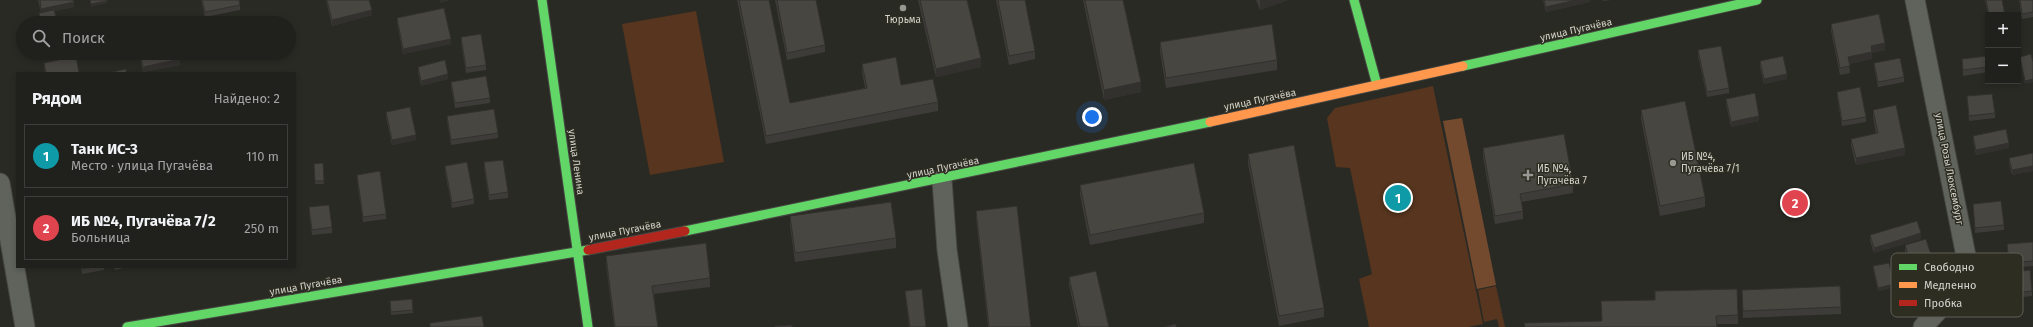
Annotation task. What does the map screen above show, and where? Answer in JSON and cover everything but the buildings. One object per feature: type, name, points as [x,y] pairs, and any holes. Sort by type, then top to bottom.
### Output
[{"type":"main road","name":"улица Ленина","points":[[542,0],[588,327]]},
{"type":"main road","points":[[1354,0],[1376,85]]},
{"type":"main road","name":"улица Пугачёва","points":[[127,327],[577,251],[942,180],[1757,0]]},
{"type":"street","name":"улица Розы Люксембург","points":[[1915,0],[1965,253]]},
{"type":"street","points":[[942,180],[947,250],[958,327]]},
{"type":"street","points":[[0,183],[25,327]]},
{"type":"street","name":"улица Розы Люксембург","points":[[1924,327],[1933,317]]},
{"type":"shaded area","points":[[696,11],[724,162],[650,175],[622,24]]},
{"type":"shaded area","points":[[1433,86],[1483,324],[1468,327],[1369,327],[1359,279],[1372,274],[1350,168],[1336,167],[1327,118],[1335,108]]},
{"type":"shaded area","points":[[1462,118],[1496,285],[1477,289],[1443,121]]},
{"type":"shaded area","points":[[1496,286],[1505,327],[1499,327],[1497,319],[1484,322],[1478,290]]},
{"type":"traffic: fast","points":[[542,0],[588,327]]},
{"type":"traffic: fast","points":[[1354,0],[1377,85]]},
{"type":"traffic: fast","points":[[1463,66],[1757,0]]},
{"type":"traffic: fast","points":[[685,231],[1210,122]]},
{"type":"traffic: fast","points":[[127,327],[588,250]]},
{"type":"traffic: slow","points":[[1210,122],[1463,66]]},
{"type":"traffic: jam","points":[[588,250],[685,231]]},
{"type":"place","name":"Тюрьма","points":[[903,8]]},
{"type":"place","name":"ИБ №4, Пугачёва 7/1","points":[[1673,163]]},
{"type":"place","name":"ИБ №4, Пугачёва 7","points":[[1528,175]]},
{"type":"place","name":"Танк ИС-3","points":[[1398,198]]},
{"type":"place","name":"ИБ №4, Пугачёва 7/2","points":[[1795,203]]}]
